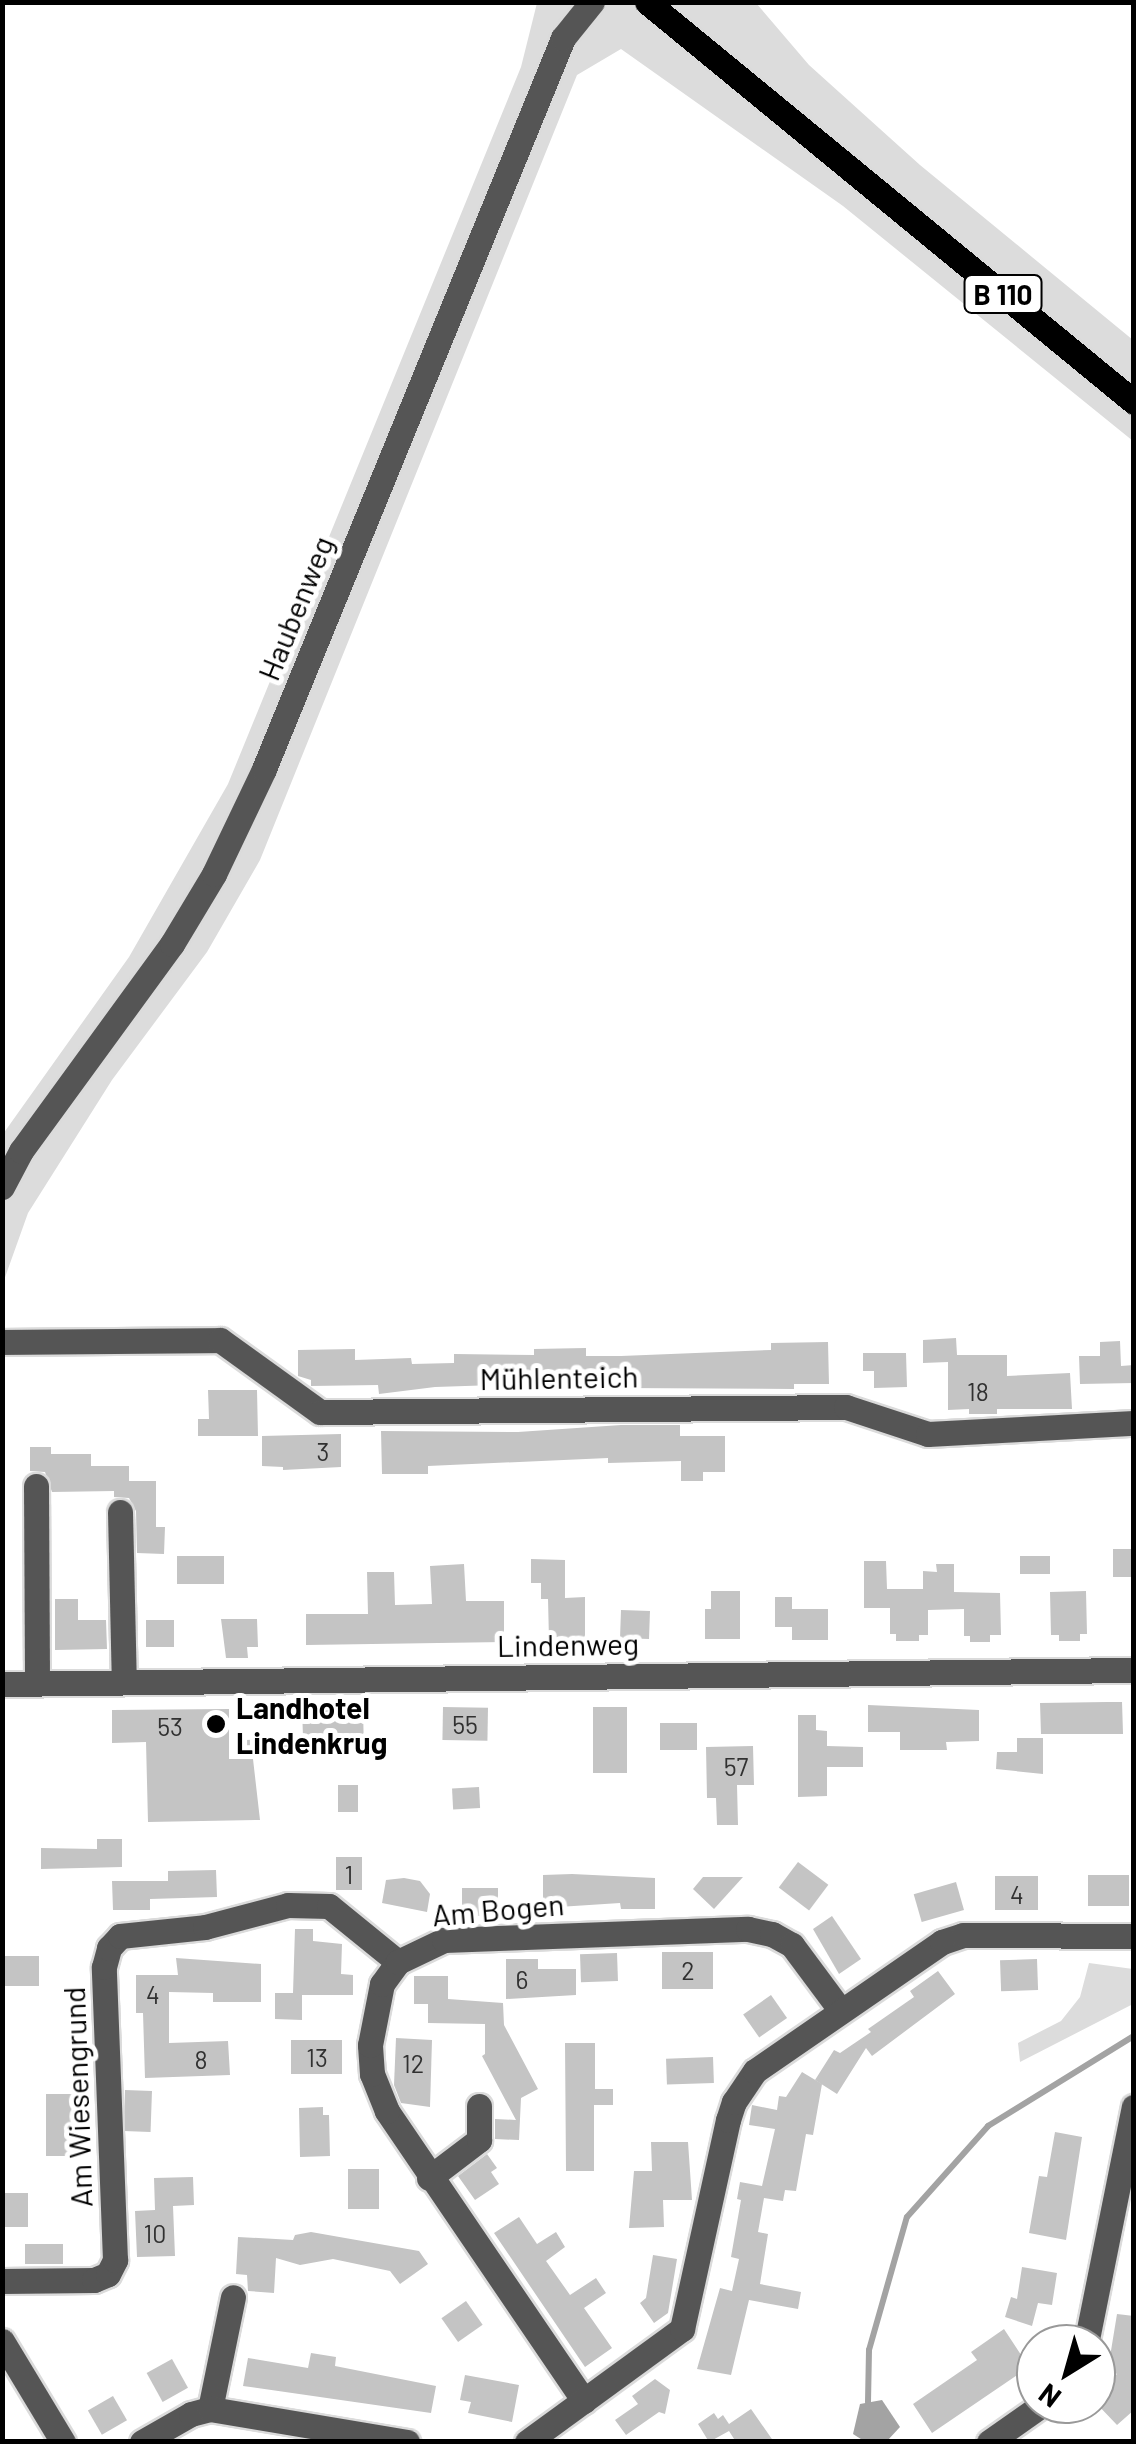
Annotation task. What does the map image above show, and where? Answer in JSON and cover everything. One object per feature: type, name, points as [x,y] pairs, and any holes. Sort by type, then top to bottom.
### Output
[{"type":"main road","name":"B 110","points":[[647,2],[1134,402]]},
{"type":"street","name":"Haubenweg","points":[[2,1186],[21,1151],[172,944],[214,874],[264,768],[563,38],[583,7]]},
{"type":"street","name":"Mühlenteich","points":[[2,1342],[220,1340],[320,1412],[846,1406],[928,1434],[1134,1423]]},
{"type":"street","points":[[36,1486],[37,1684]]},
{"type":"street","points":[[120,1512],[124,1682]]},
{"type":"street","name":"Lindenweg","points":[[2,1684],[1134,1670]]},
{"type":"street","name":"Am Wiesengrund","points":[[2,2281],[94,2280],[108,2274],[115,2260],[104,1967],[109,1948],[120,1936],[206,1927],[288,1904],[329,1906],[398,1962]]},
{"type":"street","name":"Am Bogen","points":[[398,1962],[444,1940],[748,1929],[772,1934],[792,1945],[841,2011]]},
{"type":"street","points":[[526,2442],[682,2328],[734,2102],[755,2071],[942,1942],[963,1935],[1134,1936]]},
{"type":"street","points":[[398,1962],[382,1984],[374,2010],[372,2074],[387,2112],[584,2402]]},
{"type":"street","points":[[429,2178],[479,2140],[479,2106]]},
{"type":"street","points":[[1090,2324],[1134,2108]]},
{"type":"street","points":[[210,2409],[233,2297]]},
{"type":"street","points":[[2,2341],[63,2442]]},
{"type":"street","points":[[142,2442],[191,2414],[210,2409],[407,2442]]},
{"type":"street","points":[[990,2442],[1016,2424]]},
{"type":"shaded area","points":[[537,3],[756,3],[809,65],[920,165],[1133,340],[1133,441],[843,206],[621,49],[577,75],[260,860],[207,952],[112,1080],[28,1213],[3,1283],[3,1134],[129,957],[228,784],[521,67]]},
{"type":"shaded area","points":[[1089,1963],[1133,1969],[1133,2004],[1020,2062],[1018,2043],[1061,2021],[1080,1997]]},
{"type":"shaded area","points":[[882,2400],[900,2427],[887,2441],[864,2441],[853,2434],[860,2404]]},
{"type":"building","points":[[956,1338],[957,1355],[1007,1355],[1007,1376],[1070,1373],[1072,1409],[997,1409],[997,1414],[948,1410],[948,1362],[923,1363],[923,1340]]},
{"type":"building","points":[[1120,1341],[1121,1366],[1134,1365],[1134,1383],[1080,1384],[1079,1356],[1100,1356],[1100,1342]]},
{"type":"building","points":[[828,1342],[829,1384],[794,1384],[794,1389],[621,1388],[621,1382],[586,1382],[435,1387],[379,1394],[378,1385],[311,1386],[311,1380],[298,1376],[298,1350],[355,1349],[355,1360],[411,1358],[412,1364],[454,1363],[454,1354],[534,1355],[534,1349],[586,1348],[586,1356],[621,1356],[771,1350],[771,1343]]},
{"type":"building","points":[[863,1353],[906,1353],[907,1387],[874,1388],[874,1371],[863,1371]]},
{"type":"building","points":[[208,1390],[257,1390],[258,1436],[198,1436],[198,1419],[209,1419]]},
{"type":"building","points":[[680,1425],[680,1436],[725,1436],[725,1472],[703,1472],[703,1481],[681,1481],[681,1461],[608,1463],[608,1458],[428,1466],[428,1474],[382,1474],[381,1431],[518,1432]]},
{"type":"building","points":[[341,1434],[341,1467],[283,1470],[262,1466],[262,1436]]},
{"type":"building","points":[[30,1447],[51,1447],[51,1454],[91,1454],[91,1466],[129,1466],[129,1481],[156,1481],[156,1527],[165,1527],[164,1554],[137,1553],[136,1511],[129,1498],[114,1497],[114,1491],[52,1492],[45,1472],[30,1471]]},
{"type":"building","points":[[1113,1549],[1132,1549],[1132,1577],[1113,1577]]},
{"type":"building","points":[[177,1556],[224,1556],[224,1584],[177,1584]]},
{"type":"building","points":[[1020,1556],[1050,1556],[1050,1574],[1020,1574]]},
{"type":"building","points":[[531,1559],[565,1560],[565,1598],[585,1597],[585,1639],[549,1640],[548,1599],[541,1599],[541,1583],[531,1583]]},
{"type":"building","points":[[864,1561],[886,1561],[887,1589],[923,1589],[923,1571],[937,1572],[936,1564],[954,1564],[954,1592],[1000,1593],[1001,1635],[990,1635],[990,1642],[970,1642],[970,1636],[964,1636],[964,1609],[928,1610],[928,1635],[919,1635],[919,1641],[896,1641],[896,1634],[890,1634],[890,1608],[864,1608]]},
{"type":"building","points":[[464,1564],[466,1601],[504,1601],[504,1642],[306,1645],[306,1614],[368,1614],[367,1572],[394,1572],[395,1605],[432,1604],[430,1566]]},
{"type":"building","points":[[711,1591],[740,1591],[740,1639],[705,1639],[705,1609],[711,1609]]},
{"type":"building","points":[[1086,1591],[1087,1634],[1080,1634],[1080,1641],[1059,1641],[1059,1635],[1051,1635],[1050,1592]]},
{"type":"building","points":[[775,1597],[792,1597],[792,1609],[828,1609],[828,1640],[792,1640],[792,1627],[775,1627]]},
{"type":"building","points":[[55,1599],[78,1599],[78,1620],[106,1620],[107,1649],[55,1650]]},
{"type":"building","points":[[621,1610],[650,1611],[649,1639],[620,1638]]},
{"type":"building","points":[[221,1619],[257,1619],[258,1647],[247,1647],[248,1658],[226,1658]]},
{"type":"building","points":[[146,1620],[174,1620],[174,1647],[146,1647]]},
{"type":"building","points":[[1122,1702],[1123,1734],[1041,1734],[1040,1703]]},
{"type":"building","points":[[868,1705],[979,1710],[979,1741],[946,1742],[947,1750],[900,1750],[900,1732],[868,1732]]},
{"type":"building","points":[[443,1707],[488,1708],[487,1741],[442,1740]]},
{"type":"building","points":[[593,1707],[627,1707],[627,1773],[593,1773]]},
{"type":"building","points":[[302,1708],[363,1708],[364,1753],[247,1754],[246,1740],[303,1737]]},
{"type":"building","points":[[229,1709],[229,1759],[253,1759],[260,1820],[148,1822],[146,1742],[112,1743],[112,1710]]},
{"type":"building","points":[[798,1715],[816,1715],[816,1730],[827,1731],[827,1746],[863,1747],[863,1767],[827,1767],[827,1796],[798,1797]]},
{"type":"building","points":[[660,1723],[697,1723],[697,1750],[660,1750]]},
{"type":"building","points":[[1017,1738],[1043,1738],[1043,1774],[996,1769],[997,1752],[1017,1752]]},
{"type":"building","points":[[753,1746],[754,1785],[737,1785],[738,1825],[717,1825],[716,1798],[707,1798],[706,1747]]},
{"type":"building","points":[[338,1785],[358,1785],[358,1812],[338,1812]]},
{"type":"building","points":[[479,1787],[480,1808],[453,1809],[452,1788]]},
{"type":"building","points":[[97,1839],[122,1839],[122,1867],[41,1869],[41,1848],[97,1849]]},
{"type":"building","points":[[336,1857],[362,1857],[362,1890],[336,1890]]},
{"type":"building","points":[[798,1862],[828,1885],[809,1910],[779,1888]]},
{"type":"building","points":[[216,1870],[217,1897],[150,1899],[150,1910],[113,1910],[112,1881],[168,1881],[168,1871]]},
{"type":"building","points":[[543,1875],[655,1878],[655,1909],[621,1909],[620,1903],[543,1908]]},
{"type":"building","points":[[1088,1875],[1129,1875],[1129,1906],[1088,1906]]},
{"type":"building","points":[[995,1876],[1038,1876],[1038,1910],[995,1910]]},
{"type":"building","points":[[703,1877],[743,1877],[714,1909],[693,1889]]},
{"type":"building","points":[[386,1880],[420,1881],[430,1894],[427,1912],[382,1903]]},
{"type":"building","points":[[956,1882],[964,1910],[922,1922],[914,1894]]},
{"type":"building","points":[[462,1888],[498,1888],[498,1916],[462,1916]]},
{"type":"building","points":[[832,1916],[861,1959],[839,1974],[813,1929]]},
{"type":"building","points":[[295,1929],[313,1929],[313,1941],[342,1944],[341,1974],[353,1975],[353,1995],[302,1995],[302,2020],[275,2019],[275,1993],[293,1993]]},
{"type":"building","points":[[662,1952],[713,1952],[713,1989],[662,1989]]},
{"type":"building","points":[[617,1953],[618,1981],[581,1982],[580,1954]]},
{"type":"building","points":[[2,1956],[39,1956],[39,1986],[2,1986]]},
{"type":"building","points":[[176,1958],[261,1964],[261,2002],[213,2002],[213,1993],[169,1992],[169,2043],[228,2041],[230,2075],[145,2078],[143,2013],[136,2013],[136,1975],[178,1975]]},
{"type":"building","points":[[506,1959],[538,1959],[538,1969],[576,1969],[576,1995],[506,1999]]},
{"type":"building","points":[[1037,1959],[1038,1990],[1001,1991],[1000,1960]]},
{"type":"building","points":[[938,1971],[955,1994],[872,2056],[866,2048],[837,2094],[815,2080],[834,2050],[840,2053],[871,2032],[868,2029],[914,1997],[910,1991]]},
{"type":"building","points":[[414,1976],[448,1976],[448,1999],[503,2003],[504,2025],[538,2089],[521,2098],[519,2140],[495,2139],[495,2119],[516,2120],[482,2056],[485,2024],[428,2023],[428,2004],[414,2004]]},
{"type":"building","points":[[771,1995],[787,2018],[759,2037],[743,2015]]},
{"type":"building","points":[[396,2038],[432,2040],[430,2107],[401,2103],[394,2085]]},
{"type":"building","points":[[291,2040],[342,2040],[342,2074],[291,2074]]},
{"type":"building","points":[[565,2043],[595,2043],[595,2089],[613,2089],[613,2105],[594,2105],[594,2171],[566,2171]]},
{"type":"building","points":[[713,2057],[714,2083],[667,2085],[666,2059]]},
{"type":"building","points":[[802,2072],[822,2084],[813,2135],[806,2134],[796,2191],[785,2190],[783,2201],[764,2198],[758,2232],[768,2234],[760,2284],[801,2292],[798,2309],[749,2300],[731,2375],[697,2369],[720,2288],[732,2291],[739,2259],[731,2257],[741,2200],[737,2199],[740,2182],[762,2186],[775,2129],[749,2125],[752,2105],[777,2110],[779,2096],[786,2097]]},
{"type":"building","points":[[125,2090],[152,2091],[151,2132],[124,2131]]},
{"type":"building","points":[[46,2094],[72,2094],[72,2156],[46,2156]]},
{"type":"building","points":[[323,2107],[323,2115],[329,2115],[330,2156],[300,2157],[299,2108]]},
{"type":"building","points":[[1055,2132],[1082,2137],[1066,2240],[1029,2233],[1039,2176],[1047,2177]]},
{"type":"building","points":[[651,2142],[688,2142],[692,2200],[663,2200],[664,2227],[629,2228],[634,2171],[652,2171]]},
{"type":"building","points":[[487,2154],[497,2168],[491,2172],[499,2184],[475,2200],[458,2176]]},
{"type":"building","points":[[348,2169],[379,2169],[379,2209],[348,2209]]},
{"type":"building","points":[[193,2177],[194,2205],[173,2206],[175,2256],[137,2257],[135,2211],[155,2210],[154,2178]]},
{"type":"building","points":[[2,2193],[28,2193],[28,2227],[2,2227]]},
{"type":"building","points":[[519,2217],[537,2244],[556,2232],[565,2247],[546,2261],[570,2295],[596,2278],[606,2293],[584,2308],[612,2348],[585,2367],[494,2233]]},
{"type":"building","points":[[311,2232],[419,2251],[428,2264],[400,2284],[390,2271],[333,2259],[300,2265],[276,2258],[274,2293],[248,2291],[247,2275],[236,2274],[238,2237],[293,2240],[295,2235]]},
{"type":"building","points":[[25,2244],[63,2244],[63,2264],[25,2264]]},
{"type":"building","points":[[653,2255],[677,2259],[668,2313],[654,2323],[640,2303],[646,2298]]},
{"type":"building","points":[[1022,2267],[1057,2273],[1052,2305],[1038,2303],[1033,2324],[1005,2317],[1011,2297],[1017,2299]]},
{"type":"building","points":[[466,2301],[483,2325],[458,2342],[441,2318]]},
{"type":"building","points":[[1117,2314],[1134,2316],[1134,2410],[1117,2425],[1116,2424]]},
{"type":"building","points":[[1004,2329],[1016,2347],[1016,2376],[932,2433],[913,2404],[977,2360],[971,2352]]},
{"type":"building","points":[[311,2353],[336,2357],[335,2366],[436,2386],[431,2413],[243,2386],[248,2358],[308,2368]]},
{"type":"building","points":[[172,2359],[188,2388],[163,2402],[147,2373]]},
{"type":"building","points":[[465,2375],[519,2385],[512,2422],[468,2413],[471,2402],[460,2400]]},
{"type":"building","points":[[655,2379],[670,2390],[665,2414],[659,2412],[626,2435],[615,2420],[638,2404],[632,2396]]},
{"type":"building","points":[[113,2396],[127,2420],[102,2435],[88,2410]]},
{"type":"building","points":[[751,2409],[774,2442],[736,2442],[729,2431],[709,2442],[698,2424],[714,2413],[718,2419],[723,2415],[729,2424]]},
{"type":"waterway","points":[[868,2402],[869,2350],[907,2217],[988,2126],[1134,2036]]},
{"type":"place","name":"Landhotel Lindenkrug","points":[[216,1724]]}]
